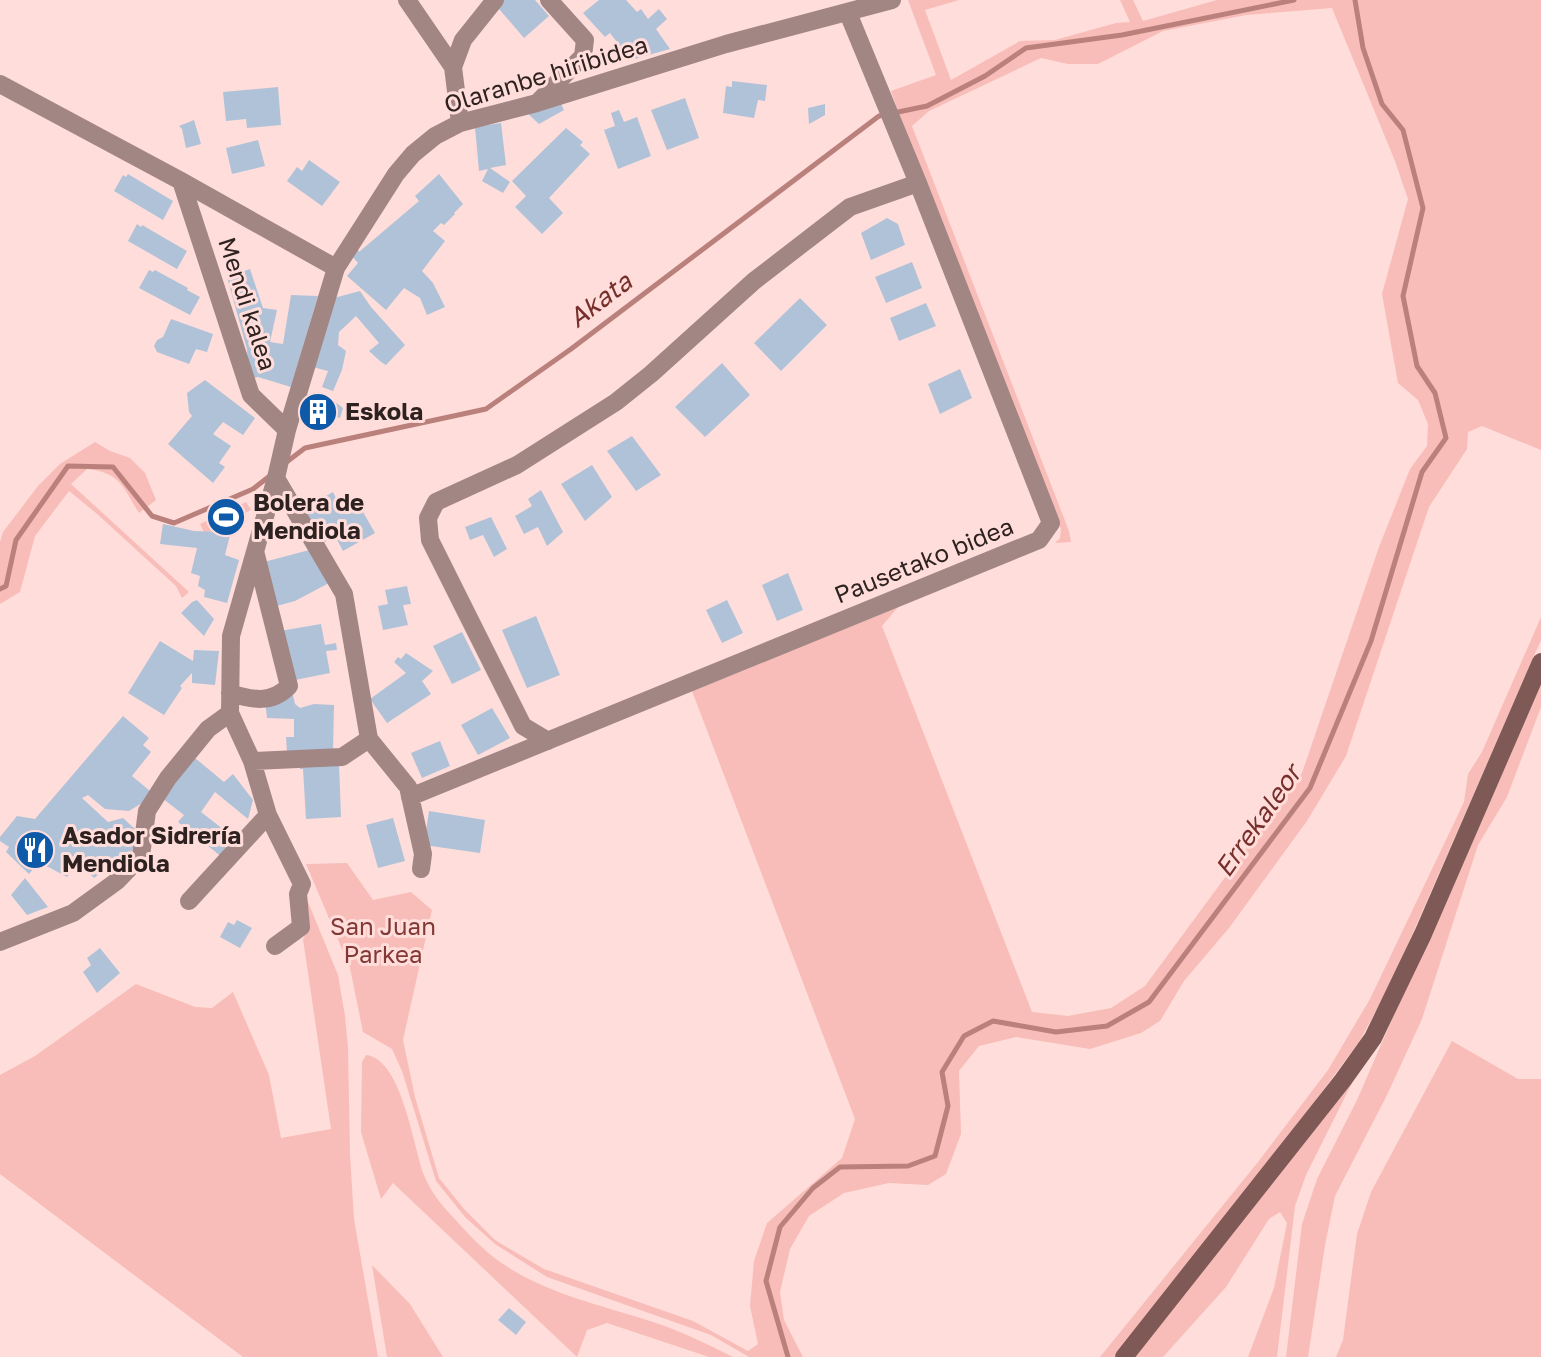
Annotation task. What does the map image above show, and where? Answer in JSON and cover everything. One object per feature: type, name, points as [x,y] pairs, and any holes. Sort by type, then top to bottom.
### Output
[{"type":"street","points":[[407,0],[453,67],[460,122]]},
{"type":"street","points":[[453,67],[463,40],[495,0]]},
{"type":"street","points":[[537,103],[583,56],[585,40],[549,0]]},
{"type":"street","name":"Olaranbe hiribidea","points":[[230,713],[231,636],[287,430],[335,268],[412,154],[435,136],[460,122],[537,103],[726,44],[892,0]]},
{"type":"street","name":"Pausetako bidea","points":[[410,797],[1039,540],[1051,523],[918,183],[848,13]]},
{"type":"street","points":[[0,85],[181,181],[335,268]]},
{"type":"street","name":"Mendi kalea","points":[[181,181],[251,394],[287,430]]},
{"type":"street","points":[[548,741],[523,726],[430,540],[428,518],[436,502],[517,465],[616,402],[754,281],[850,207],[918,183]]},
{"type":"street","points":[[276,478],[344,594],[369,739],[408,787],[423,854],[421,869]]},
{"type":"street","points":[[230,693],[256,701],[281,694],[289,686],[256,552]]},
{"type":"street","points":[[1124,1357],[1343,1080],[1373,1038],[1423,934],[1541,662]]},
{"type":"street","points":[[0,942],[73,913],[117,881],[141,856],[147,811],[168,778],[208,729],[230,713],[251,761],[268,815],[302,884],[298,894],[301,927],[275,946]]},
{"type":"street","points":[[251,761],[342,757],[369,739]]},
{"type":"street","points":[[189,901],[268,815]]},
{"type":"green space","name":"San Juan Parkea","points":[[908,0],[959,0],[925,10],[951,80],[1020,41],[1055,40],[1116,23],[1130,22],[1120,0],[1133,0],[1143,21],[1217,0],[1541,0],[1541,450],[1482,426],[1468,432],[1467,449],[1429,507],[1346,756],[1307,821],[1229,928],[1184,981],[1160,1021],[1141,1033],[1090,1049],[1016,1037],[979,1046],[959,1071],[961,1134],[946,1174],[928,1185],[889,1183],[844,1193],[809,1216],[790,1249],[780,1292],[784,1320],[803,1357],[749,1357],[711,1335],[547,1277],[495,1244],[465,1217],[436,1181],[402,1071],[392,1049],[363,1032],[350,968],[306,864],[347,863],[373,900],[411,892],[432,910],[403,1040],[415,1097],[439,1178],[464,1209],[495,1240],[544,1269],[693,1321],[748,1351],[758,1344],[750,1306],[754,1261],[767,1223],[842,1158],[855,1119],[692,691],[898,607],[882,626],[1032,1012],[1068,1016],[1111,1008],[1145,986],[1302,773],[1379,547],[1410,469],[1427,446],[1428,424],[1418,400],[1398,383],[1382,294],[1408,199],[1332,8],[1246,15],[1163,31],[1098,64],[1068,64],[1041,58],[929,111],[912,126],[1069,531],[1071,542],[1055,543],[1060,538],[1061,529],[928,195],[891,91],[936,75]]},
{"type":"green space","points":[[95,442],[130,458],[145,473],[156,500],[139,513],[119,482],[98,471],[87,469],[71,484],[189,592],[182,598],[176,586],[69,491],[35,536],[20,592],[0,604],[0,542],[3,532],[38,486],[60,464]]},
{"type":"green space","name":"Bolera de Mendiola","points":[[246,502],[251,510],[205,534],[200,524]]},
{"type":"green space","points":[[1541,617],[1541,640],[1391,983],[1359,1042],[1114,1357],[1100,1357],[1258,1162],[1328,1070],[1370,999],[1464,802],[1468,774],[1482,752]]},
{"type":"green space","points":[[1541,677],[1541,707],[1507,797],[1478,845],[1422,1019],[1387,1095],[1335,1196],[1308,1357],[1286,1357],[1302,1224],[1317,1179],[1357,1100]]},
{"type":"green space","points":[[299,894],[306,897],[338,975],[345,1016],[354,1219],[378,1357],[243,1357],[0,1174],[0,1075],[35,1056],[136,984],[195,1007],[212,1008],[233,992],[269,1075],[281,1138],[331,1129],[303,939],[306,934]]},
{"type":"green space","points":[[1452,1041],[1518,1079],[1541,1079],[1541,1357],[1336,1357],[1343,1340],[1357,1234],[1371,1192]]},
{"type":"green space","points":[[366,1055],[378,1060],[389,1071],[397,1087],[424,1175],[432,1191],[450,1214],[492,1256],[531,1280],[552,1289],[669,1328],[733,1357],[709,1357],[607,1323],[587,1330],[577,1357],[393,1183],[381,1199],[361,1132],[362,1062]]},
{"type":"green space","points":[[1356,1075],[1306,1175],[1295,1206],[1277,1357],[1248,1357],[1274,1288],[1287,1223],[1280,1212],[1269,1219],[1226,1287],[1163,1357],[1132,1357]]},
{"type":"green space","points":[[372,1265],[410,1304],[443,1357],[387,1357]]},
{"type":"building","points":[[498,0],[535,0],[549,16],[524,38],[494,3]]},
{"type":"building","points":[[599,0],[626,0],[637,12],[641,9],[648,19],[659,9],[667,19],[656,29],[670,49],[631,60],[610,33],[605,37],[583,13]]},
{"type":"building","points":[[732,81],[767,85],[765,101],[758,100],[754,118],[723,113],[726,86],[732,87]]},
{"type":"building","points":[[278,87],[281,125],[247,128],[246,119],[226,121],[223,92]]},
{"type":"building","points":[[685,98],[699,138],[667,150],[651,110]]},
{"type":"building","points":[[559,100],[564,110],[539,124],[526,112]]},
{"type":"building","points":[[825,104],[825,115],[809,124],[808,108]]},
{"type":"building","points":[[619,110],[624,122],[637,117],[651,156],[618,169],[604,130],[615,126],[611,113]]},
{"type":"building","points":[[194,120],[201,144],[186,148],[179,126]]},
{"type":"building","points":[[501,123],[506,165],[490,168],[510,182],[503,193],[482,181],[488,169],[479,171],[475,127]]},
{"type":"building","points":[[566,128],[583,142],[580,145],[590,154],[549,198],[563,213],[542,234],[515,207],[526,196],[512,181]]},
{"type":"building","points":[[258,140],[265,166],[232,174],[226,148]]},
{"type":"building","points":[[309,160],[340,182],[322,206],[287,181],[297,167],[302,171]]},
{"type":"building","points":[[128,174],[173,201],[163,220],[114,191],[123,175],[126,177]]},
{"type":"building","points":[[439,174],[463,204],[444,225],[441,223],[433,231],[445,241],[422,271],[433,283],[445,307],[427,315],[420,298],[404,288],[386,310],[347,276],[358,263],[350,254],[358,250],[359,252],[419,201],[415,196]]},
{"type":"building","points":[[887,218],[898,224],[905,245],[871,260],[861,233]]},
{"type":"building","points":[[137,224],[187,251],[177,269],[128,241]]},
{"type":"building","points":[[912,262],[922,288],[886,303],[875,277]]},
{"type":"building","points":[[250,269],[263,308],[277,310],[270,342],[283,344],[291,295],[318,296],[291,387],[258,377],[249,379],[247,349],[227,277]]},
{"type":"building","points":[[149,270],[155,270],[200,297],[190,315],[139,288]]},
{"type":"building","points":[[360,291],[405,345],[386,365],[369,351],[379,343],[356,316],[339,332],[338,345],[346,351],[333,391],[322,387],[328,371],[309,366],[330,299]]},
{"type":"building","points":[[800,298],[827,325],[781,371],[754,343]]},
{"type":"building","points":[[926,303],[936,326],[899,341],[890,318]]},
{"type":"building","points":[[171,319],[213,334],[207,352],[196,349],[189,364],[157,352],[154,346],[157,340],[163,337]]},
{"type":"building","points":[[722,363],[750,395],[705,437],[675,407]]},
{"type":"building","points":[[960,369],[972,398],[940,414],[928,384]]},
{"type":"building","points":[[205,380],[255,418],[243,435],[223,422],[213,434],[231,446],[219,463],[225,467],[213,483],[168,444],[192,416],[187,393]]},
{"type":"building","name":"Eskola","points":[[305,394],[335,402],[343,408],[340,418],[330,415],[327,426],[298,419]]},
{"type":"building","points":[[632,436],[661,475],[636,491],[607,451]]},
{"type":"building","points":[[592,465],[612,497],[585,521],[561,484]]},
{"type":"building","points":[[541,490],[563,532],[547,546],[538,527],[524,534],[515,516],[532,506],[528,499]]},
{"type":"building","points":[[333,492],[340,506],[355,498],[375,533],[343,551],[335,536],[320,545],[300,511]]},
{"type":"building","points":[[491,517],[507,549],[494,557],[483,535],[470,540],[465,527]]},
{"type":"building","points":[[163,524],[194,531],[225,532],[230,535],[225,555],[239,560],[227,603],[204,597],[205,590],[198,586],[200,576],[191,573],[197,548],[160,544]]},
{"type":"building","points":[[313,549],[331,582],[295,601],[277,606],[264,562]]},
{"type":"building","points":[[788,573],[803,610],[777,621],[762,585]]},
{"type":"building","points":[[407,586],[411,604],[403,605],[408,625],[383,630],[378,606],[388,604],[385,590]]},
{"type":"building","points":[[197,600],[214,619],[204,636],[181,613]]},
{"type":"building","points":[[727,600],[743,633],[722,643],[706,610]]},
{"type":"building","points":[[536,616],[560,675],[527,688],[502,630]]},
{"type":"building","points":[[321,624],[325,645],[336,643],[337,650],[326,651],[330,673],[295,680],[280,631]]},
{"type":"building","points":[[462,632],[481,670],[452,684],[433,646]]},
{"type":"building","points":[[160,641],[193,661],[194,650],[219,651],[215,685],[192,683],[192,673],[180,686],[182,688],[164,715],[128,693]]},
{"type":"building","points":[[406,653],[433,671],[422,681],[431,694],[387,723],[370,699],[406,673],[394,662]]},
{"type":"building","points":[[293,695],[295,704],[300,708],[314,704],[334,705],[333,753],[287,753],[286,737],[294,737],[294,719],[267,718],[265,699]]},
{"type":"building","points":[[492,708],[510,738],[478,755],[461,725]]},
{"type":"building","points":[[123,716],[149,738],[143,745],[151,752],[132,776],[150,791],[142,803],[129,811],[105,809],[88,795],[82,798],[108,822],[123,818],[137,831],[132,852],[127,858],[124,855],[94,878],[79,863],[67,877],[39,862],[29,874],[6,852],[9,847],[0,841],[0,837],[17,816],[35,819]]},
{"type":"building","points":[[440,741],[450,766],[422,778],[411,753]]},
{"type":"building","points":[[195,758],[224,782],[233,774],[253,800],[248,819],[215,792],[201,812],[237,840],[223,858],[178,822],[184,815],[158,795]]},
{"type":"building","points":[[339,763],[341,817],[306,819],[303,769],[300,769],[300,765]]},
{"type":"building","points":[[429,811],[485,820],[480,853],[424,845]]},
{"type":"building","points":[[393,818],[405,861],[378,868],[366,825]]},
{"type":"building","points":[[25,878],[48,907],[27,915],[11,895]]},
{"type":"building","points":[[237,920],[252,928],[240,948],[220,937],[228,922],[234,925]]},
{"type":"building","points":[[100,948],[120,973],[97,993],[83,972],[91,965],[87,958]]},
{"type":"building","points":[[509,1308],[526,1322],[516,1335],[498,1320]]},
{"type":"waterway","name":"Akata","points":[[284,464],[305,448],[486,409],[571,349],[879,116],[927,106],[985,76],[1026,48],[1122,35],[1294,0]]},
{"type":"waterway","name":"Errekaleor","points":[[788,1357],[766,1281],[780,1227],[813,1188],[840,1167],[908,1166],[935,1156],[948,1106],[942,1072],[964,1036],[993,1021],[1056,1032],[1107,1026],[1149,1002],[1310,788],[1371,641],[1422,472],[1446,438],[1435,393],[1417,366],[1403,296],[1423,208],[1403,130],[1382,104],[1363,48],[1355,0]]},
{"type":"waterway","name":"Akata","points":[[0,589],[6,586],[16,540],[68,466],[113,467],[152,516],[174,523],[253,489],[271,475]]},
{"type":"place","name":"Eskola","points":[[318,412]]},
{"type":"place","name":"Bolera de Mendiola","points":[[226,517]]},
{"type":"place","name":"Asador Sidrería Mendiola","points":[[35,850]]}]
